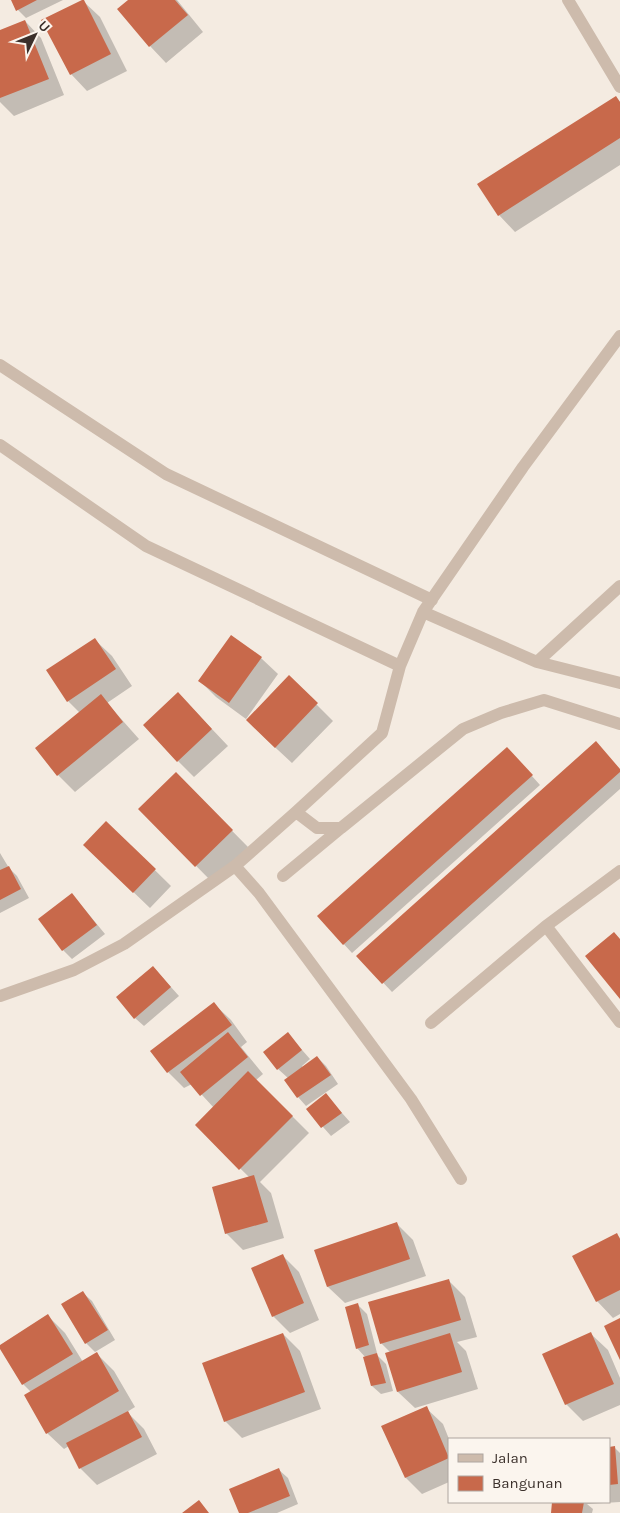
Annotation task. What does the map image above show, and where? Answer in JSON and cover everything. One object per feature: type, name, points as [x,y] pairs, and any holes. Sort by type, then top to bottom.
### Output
[{"type":"street","points":[[568,0],[620,87]]},
{"type":"street","points":[[0,996],[74,970],[124,944],[235,866],[382,733],[400,666],[420,618],[497,503],[620,336]]},
{"type":"street","points":[[0,365],[166,474],[432,600]]},
{"type":"street","points":[[0,445],[146,546],[400,666]]},
{"type":"street","points":[[537,662],[620,586]]},
{"type":"street","points":[[420,618],[537,662],[620,683]]},
{"type":"street","points":[[283,876],[463,729],[500,713],[544,700],[620,724]]},
{"type":"street","points":[[296,812],[317,828],[342,828]]},
{"type":"street","points":[[235,866],[259,892],[411,1099],[461,1180]]},
{"type":"street","points":[[431,1023],[546,926],[620,871]]},
{"type":"street","points":[[546,926],[620,1022]]},
{"type":"building","points":[[11,0],[37,0],[16,11]]},
{"type":"building","points":[[84,0],[111,54],[70,75],[41,20]]},
{"type":"building","points":[[128,0],[175,0],[188,15],[149,47],[117,9]]},
{"type":"building","points":[[25,20],[49,79],[0,98],[0,30]]},
{"type":"building","points":[[616,96],[620,102],[620,138],[498,216],[477,184]]},
{"type":"building","points":[[231,635],[262,657],[229,703],[198,681]]},
{"type":"building","points":[[95,638],[116,669],[67,702],[46,670]]},
{"type":"building","points":[[289,675],[318,703],[275,748],[246,720]]},
{"type":"building","points":[[178,692],[212,729],[177,762],[143,725]]},
{"type":"building","points":[[101,694],[123,722],[57,776],[35,748]]},
{"type":"building","points":[[596,741],[620,769],[620,772],[382,984],[356,956]]},
{"type":"building","points":[[507,747],[533,775],[343,945],[317,916]]},
{"type":"building","points":[[176,772],[233,830],[195,867],[138,809]]},
{"type":"building","points":[[106,821],[156,869],[133,893],[83,845]]},
{"type":"building","points":[[9,866],[21,889],[0,900],[0,870]]},
{"type":"building","points":[[72,893],[97,925],[62,951],[38,919]]},
{"type":"building","points":[[614,932],[620,939],[620,999],[585,956]]},
{"type":"building","points":[[153,966],[171,987],[134,1019],[116,997]]},
{"type":"building","points":[[214,1002],[232,1025],[167,1073],[150,1051]]},
{"type":"building","points":[[228,1032],[248,1057],[200,1096],[180,1072]]},
{"type":"building","points":[[288,1032],[302,1050],[277,1070],[263,1052]]},
{"type":"building","points":[[317,1056],[331,1075],[297,1098],[284,1080]]},
{"type":"building","points":[[248,1071],[293,1116],[239,1170],[195,1125]]},
{"type":"building","points":[[326,1093],[342,1113],[321,1128],[306,1109]]},
{"type":"building","points":[[254,1175],[268,1222],[225,1234],[212,1187]]},
{"type":"building","points":[[397,1222],[410,1259],[327,1287],[314,1250]]},
{"type":"building","points":[[617,1233],[620,1239],[620,1290],[596,1302],[572,1256]]},
{"type":"building","points":[[283,1254],[304,1303],[272,1317],[251,1268]]},
{"type":"building","points":[[449,1279],[461,1320],[380,1344],[368,1302]]},
{"type":"building","points":[[83,1291],[108,1330],[85,1344],[61,1304]]},
{"type":"building","points":[[358,1303],[369,1345],[356,1349],[345,1307]]},
{"type":"building","points":[[48,1314],[73,1354],[22,1385],[0,1349],[0,1345]]},
{"type":"building","points":[[620,1318],[620,1360],[604,1326]]},
{"type":"building","points":[[591,1332],[614,1384],[565,1405],[542,1354]]},
{"type":"building","points":[[283,1333],[305,1392],[224,1422],[202,1363]]},
{"type":"building","points":[[450,1333],[462,1372],[397,1392],[385,1353]]},
{"type":"building","points":[[97,1352],[119,1391],[46,1434],[24,1395]]},
{"type":"building","points":[[377,1353],[386,1383],[371,1386],[363,1357]]},
{"type":"building","points":[[427,1406],[448,1458],[405,1478],[381,1426]]},
{"type":"building","points":[[128,1411],[142,1437],[79,1469],[66,1443]]},
{"type":"building","points":[[615,1446],[618,1484],[610,1485],[610,1447]]},
{"type":"building","points":[[279,1468],[290,1496],[248,1513],[239,1513],[229,1489]]},
{"type":"building","points":[[199,1500],[209,1513],[182,1513]]},
{"type":"building","points":[[552,1503],[584,1503],[582,1513],[551,1513]]}]
